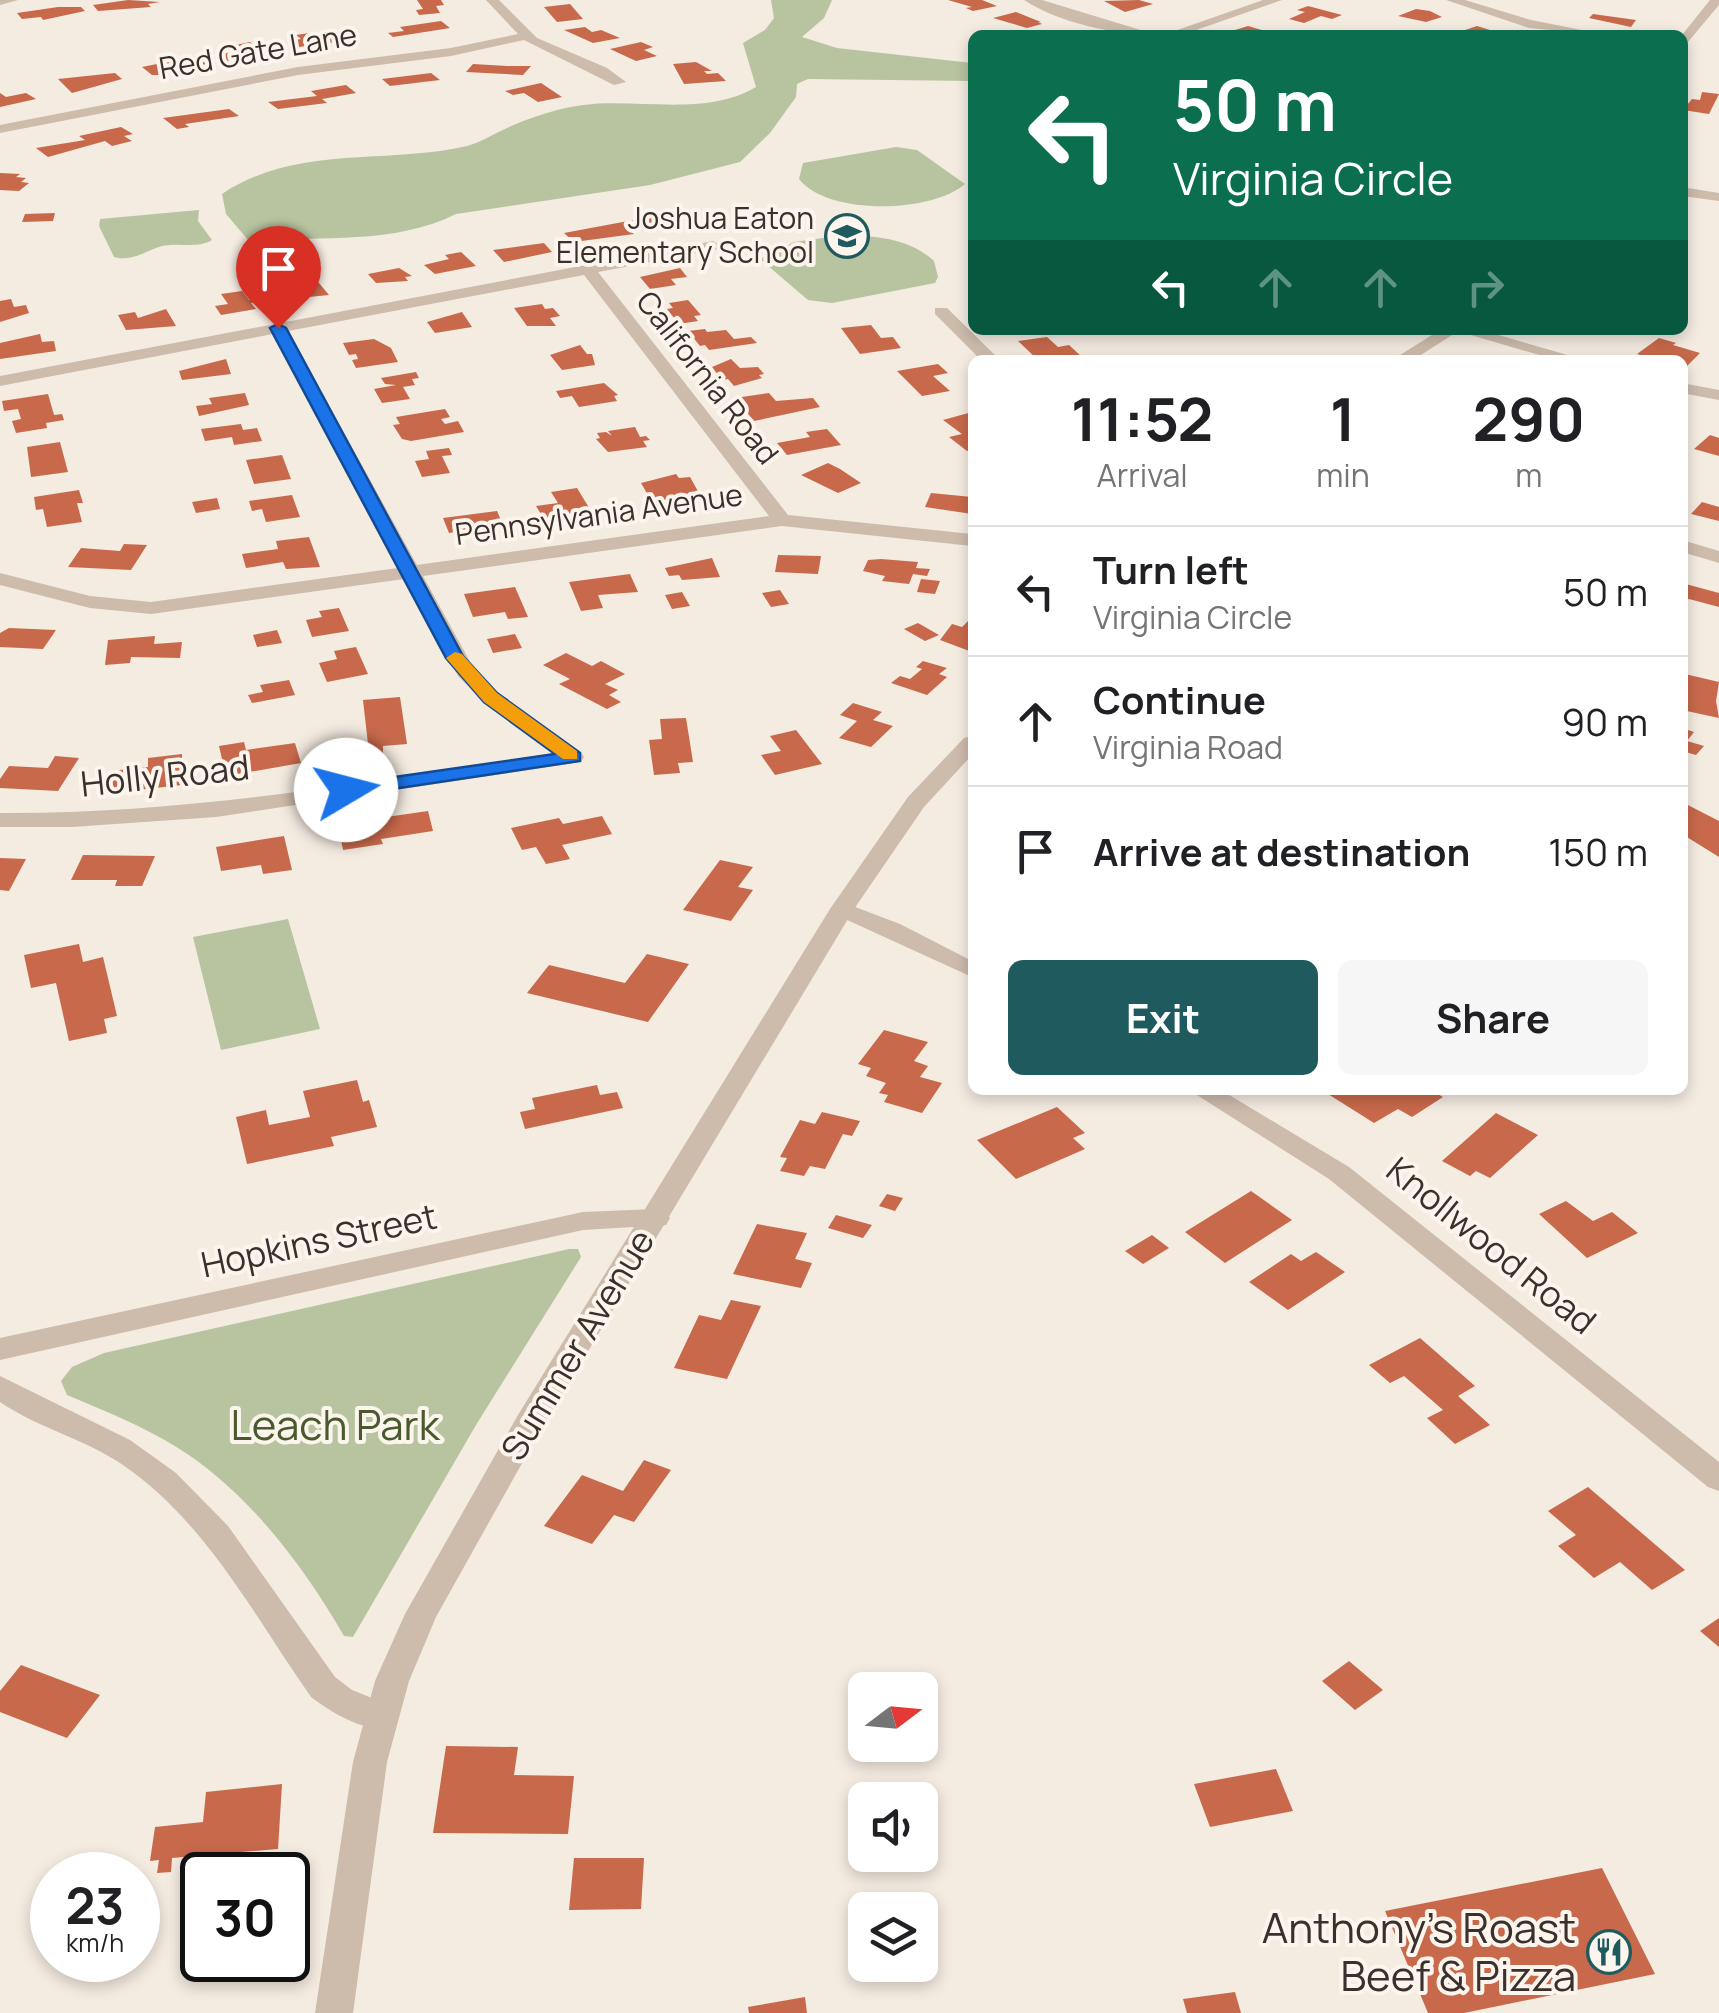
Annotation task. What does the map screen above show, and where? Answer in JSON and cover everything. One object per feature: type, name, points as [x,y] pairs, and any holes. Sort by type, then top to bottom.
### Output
[{"type":"street","points":[[0,2],[12,0]]},
{"type":"street","points":[[492,0],[526,36],[549,51],[602,70],[619,82]]},
{"type":"street","points":[[1030,0],[1128,30]]},
{"type":"street","points":[[1184,30],[1276,0]]},
{"type":"street","points":[[1452,0],[1528,24],[1568,30]]},
{"type":"street","points":[[1688,37],[1717,1]]},
{"type":"street","name":"Red Gate Lane","points":[[0,128],[298,71],[451,52],[526,36]]},
{"type":"street","points":[[1688,192],[1719,196]]},
{"type":"street","points":[[0,381],[713,246]]},
{"type":"street","name":"California Road","points":[[588,270],[782,520]]},
{"type":"street","points":[[941,311],[987,355]]},
{"type":"street","points":[[278,328],[411,573]]},
{"type":"street","points":[[1410,355],[1444,335]]},
{"type":"street","points":[[1481,335],[1557,355]]},
{"type":"street","points":[[1688,389],[1719,394]]},
{"type":"street","name":"Pennsylvania Avenue","points":[[0,578],[90,602],[142,608],[189,605],[782,520],[968,540]]},
{"type":"street","points":[[1688,548],[1719,557]]},
{"type":"street","name":"Holly Road","points":[[0,820],[91,820],[180,814],[573,757],[490,698],[465,672],[411,573]]},
{"type":"street","name":"Summer Avenue","points":[[334,2013],[380,1716],[438,1581],[842,909],[916,802],[968,747]]},
{"type":"street","points":[[842,909],[892,929],[968,968]]},
{"type":"street","name":"Knollwood Road","points":[[1210,1095],[1339,1172],[1719,1480]]},
{"type":"street","name":"Hopkins Street","points":[[0,1349],[589,1220],[656,1218]]},
{"type":"street","points":[[0,1387],[132,1455],[170,1484],[237,1557],[323,1687],[340,1700],[380,1716]]},
{"type":"green space","points":[[771,0],[832,0],[824,18],[802,37],[837,48],[968,63],[968,81],[808,79],[797,84],[796,97],[770,133],[740,162],[650,185],[456,214],[406,231],[249,241],[226,214],[222,194],[280,168],[467,146],[527,120],[574,106],[694,104],[736,96],[756,87],[743,43],[765,30],[774,18]]},
{"type":"green space","points":[[896,147],[917,150],[965,184],[929,201],[880,206],[833,199],[813,191],[799,179],[803,163]]},
{"type":"green space","points":[[199,210],[198,221],[212,240],[162,246],[127,258],[114,257],[99,226],[100,219]]},
{"type":"green space","points":[[837,236],[901,242],[934,261],[938,277],[935,283],[832,303],[808,300],[760,259],[794,242]]},
{"type":"green space","points":[[288,919],[320,1029],[221,1050],[193,937]]},
{"type":"green space","name":"Leach Park","points":[[578,1249],[581,1257],[476,1425],[353,1637],[344,1636],[292,1557],[227,1486],[165,1440],[67,1395],[61,1381],[72,1367],[104,1353]]},
{"type":"building","points":[[128,0],[160,2],[148,4],[151,7],[98,11],[93,5]]},
{"type":"building","points":[[417,0],[441,0],[444,5],[436,6],[440,13],[419,15],[416,10],[423,9]]},
{"type":"building","points":[[948,0],[982,0],[997,6],[973,11],[966,8],[972,7]]},
{"type":"building","points":[[1139,0],[1153,4],[1125,12],[1104,1]]},
{"type":"building","points":[[570,4],[583,19],[557,22],[544,7]]},
{"type":"building","points":[[1308,6],[1342,15],[1332,19],[1321,16],[1304,23],[1289,19],[1305,12],[1297,10]]},
{"type":"building","points":[[81,7],[85,11],[43,20],[22,19],[17,13]]},
{"type":"building","points":[[1416,9],[1442,17],[1426,22],[1398,16]]},
{"type":"building","points":[[1016,12],[1042,24],[1027,28],[993,18]]},
{"type":"building","points":[[1593,14],[1636,20],[1631,27],[1589,18]]},
{"type":"building","points":[[441,21],[450,28],[393,37],[388,33],[404,31],[400,27]]},
{"type":"building","points":[[585,27],[620,38],[593,43],[564,30]]},
{"type":"building","points":[[316,32],[324,38],[350,33],[358,39],[299,47],[290,41],[301,39],[296,35]]},
{"type":"building","points":[[250,42],[256,47],[274,44],[281,49],[226,62],[216,55],[239,51],[231,46]]},
{"type":"building","points":[[641,42],[653,47],[644,50],[657,56],[636,61],[610,49]]},
{"type":"building","points":[[196,56],[206,64],[166,75],[152,75],[142,67]]},
{"type":"building","points":[[696,62],[712,71],[704,71],[707,74],[718,73],[726,81],[684,84],[673,64]]},
{"type":"building","points":[[473,64],[531,66],[523,75],[466,72]]},
{"type":"building","points":[[115,73],[122,79],[72,93],[58,79]]},
{"type":"building","points":[[431,73],[440,80],[390,86],[382,79]]},
{"type":"building","points":[[541,83],[562,97],[538,102],[524,93],[513,95],[505,91]]},
{"type":"building","points":[[346,85],[356,93],[322,99],[327,103],[278,109],[268,102],[317,96],[311,91]]},
{"type":"building","points":[[1702,92],[1719,94],[1709,114],[1688,111],[1692,99],[1700,100]]},
{"type":"building","points":[[0,93],[6,97],[26,93],[36,99],[0,107]]},
{"type":"building","points":[[229,109],[239,116],[185,124],[189,127],[177,129],[163,118]]},
{"type":"building","points":[[121,127],[133,134],[124,136],[132,141],[112,146],[105,141],[48,157],[36,148],[85,140],[79,136]]},
{"type":"building","points":[[0,173],[20,174],[16,177],[26,178],[21,182],[29,183],[19,191],[0,190]]},
{"type":"building","points":[[55,213],[53,221],[22,222],[25,214]]},
{"type":"building","points":[[655,216],[663,223],[626,228],[634,234],[574,242],[564,233]]},
{"type":"building","points":[[544,243],[552,252],[504,262],[493,250]]},
{"type":"building","points":[[461,252],[476,266],[435,274],[424,265],[449,259],[445,255]]},
{"type":"building","points":[[399,268],[412,276],[405,277],[408,281],[376,283],[368,274]]},
{"type":"building","points":[[680,268],[687,277],[671,279],[676,285],[650,289],[640,277]]},
{"type":"building","points":[[319,283],[329,295],[288,299],[285,294],[292,293],[288,288]]},
{"type":"building","points":[[242,291],[249,300],[258,302],[251,303],[256,309],[221,315],[215,306],[228,304],[221,294]]},
{"type":"building","points":[[11,299],[14,307],[26,305],[29,313],[0,322],[0,301]]},
{"type":"building","points":[[688,300],[701,315],[694,316],[698,321],[679,324],[667,309],[673,308],[669,303]]},
{"type":"building","points":[[542,304],[560,316],[550,318],[556,326],[527,326],[514,308]]},
{"type":"building","points":[[166,309],[176,326],[126,330],[118,315],[135,312],[138,318]]},
{"type":"building","points":[[462,312],[472,327],[435,333],[427,322]]},
{"type":"building","points":[[871,325],[881,338],[893,337],[901,348],[860,354],[841,328]]},
{"type":"building","points":[[726,330],[734,339],[751,337],[757,343],[709,350],[700,346],[688,331]]},
{"type":"building","points":[[40,334],[42,342],[54,341],[56,351],[0,359],[0,343]]},
{"type":"building","points":[[1047,337],[1058,347],[1069,345],[1080,355],[1033,355],[1018,341]]},
{"type":"building","points":[[1659,338],[1700,353],[1688,365],[1688,355],[1637,354]]},
{"type":"building","points":[[374,339],[391,348],[398,362],[356,368],[352,360],[358,359],[356,354],[349,355],[343,343]]},
{"type":"building","points":[[580,345],[592,354],[595,365],[562,370],[550,355]]},
{"type":"building","points":[[226,359],[231,374],[182,380],[179,371]]},
{"type":"building","points":[[731,359],[740,368],[758,367],[764,374],[759,375],[762,378],[734,386],[728,379],[722,380],[712,367]]},
{"type":"building","points":[[938,364],[948,373],[933,376],[950,391],[922,396],[897,371]]},
{"type":"building","points":[[416,372],[419,378],[412,379],[415,385],[403,387],[410,399],[382,403],[374,389],[396,385],[385,384],[381,378]]},
{"type":"building","points":[[604,383],[618,395],[614,396],[617,401],[579,407],[572,396],[560,398],[556,391]]},
{"type":"building","points":[[245,393],[249,405],[199,416],[196,406],[212,404],[209,398]]},
{"type":"building","points":[[769,393],[776,401],[813,398],[820,407],[754,421],[735,398]]},
{"type":"building","points":[[48,394],[54,415],[62,414],[64,420],[46,423],[47,428],[16,433],[12,421],[21,419],[18,409],[4,411],[2,401]]},
{"type":"building","points":[[445,409],[450,417],[441,419],[445,424],[458,421],[464,432],[411,441],[402,439],[393,425],[400,424],[396,417]]},
{"type":"building","points":[[968,413],[968,451],[949,437],[962,434],[943,420]]},
{"type":"building","points":[[241,424],[243,430],[257,428],[262,441],[234,445],[232,437],[205,441],[201,429]]},
{"type":"building","points":[[635,427],[640,437],[650,440],[643,441],[647,447],[608,452],[596,439],[600,438],[597,433],[612,436],[608,431]]},
{"type":"building","points":[[827,429],[841,445],[787,455],[777,443],[810,437],[806,432]]},
{"type":"building","points":[[1710,435],[1719,438],[1719,456],[1694,449]]},
{"type":"building","points":[[60,442],[68,472],[31,477],[27,447]]},
{"type":"building","points":[[449,448],[452,455],[442,456],[450,473],[422,477],[415,461],[429,459],[426,451]]},
{"type":"building","points":[[282,455],[291,479],[254,484],[246,460]]},
{"type":"building","points":[[828,463],[861,483],[838,493],[801,475]]},
{"type":"building","points":[[676,474],[679,478],[690,477],[700,495],[652,502],[641,483]]},
{"type":"building","points":[[577,488],[591,511],[544,519],[536,506],[558,503],[551,492]]},
{"type":"building","points":[[79,490],[83,503],[77,503],[82,522],[47,527],[43,509],[36,510],[34,497]]},
{"type":"building","points":[[931,493],[968,497],[968,513],[925,507]]},
{"type":"building","points":[[292,495],[300,517],[266,522],[262,509],[252,511],[249,501]]},
{"type":"building","points":[[217,498],[220,509],[196,513],[192,502]]},
{"type":"building","points":[[1702,502],[1719,507],[1719,521],[1691,514]]},
{"type":"building","points":[[497,511],[503,525],[449,533],[443,518]]},
{"type":"building","points":[[309,537],[320,567],[286,569],[283,562],[246,568],[242,554],[278,549],[276,541]]},
{"type":"building","points":[[124,544],[147,545],[131,570],[68,567],[81,548],[120,551]]},
{"type":"building","points":[[778,555],[821,556],[818,574],[775,572]]},
{"type":"building","points":[[712,558],[720,577],[682,580],[679,575],[669,576],[665,568]]},
{"type":"building","points":[[868,560],[918,562],[916,568],[930,569],[927,576],[913,574],[909,584],[882,581],[885,576],[863,571]]},
{"type":"building","points":[[630,574],[638,592],[598,595],[603,608],[581,611],[569,582]]},
{"type":"building","points":[[921,579],[940,581],[935,594],[917,592]]},
{"type":"building","points":[[1688,585],[1719,593],[1719,607],[1689,599]]},
{"type":"building","points":[[515,587],[528,617],[508,619],[505,612],[473,617],[464,594]]},
{"type":"building","points":[[780,590],[789,604],[771,607],[762,593]]},
{"type":"building","points":[[682,592],[690,606],[672,609],[665,595]]},
{"type":"building","points":[[339,608],[349,631],[312,637],[306,620],[322,617],[319,611]]},
{"type":"building","points":[[968,621],[968,650],[940,640],[952,624],[962,627]]},
{"type":"building","points":[[918,623],[939,635],[925,641],[904,629]]},
{"type":"building","points":[[9,628],[56,630],[43,649],[0,647],[0,633]]},
{"type":"building","points":[[277,630],[282,643],[257,647],[253,635]]},
{"type":"building","points":[[515,634],[522,648],[493,653],[487,639]]},
{"type":"building","points":[[155,636],[154,644],[182,642],[180,658],[131,657],[130,663],[105,665],[108,640]]},
{"type":"building","points":[[356,647],[368,674],[327,682],[319,663],[337,659],[334,651]]},
{"type":"building","points":[[566,653],[592,666],[601,661],[625,674],[605,684],[618,690],[609,695],[621,702],[607,709],[559,684],[570,679],[543,665]]},
{"type":"building","points":[[923,661],[947,668],[939,674],[947,677],[927,695],[891,683],[900,676],[910,679],[922,669],[916,667]]},
{"type":"building","points":[[1688,675],[1719,682],[1719,718],[1688,711]]},
{"type":"building","points":[[289,680],[295,695],[252,703],[248,695],[263,692],[260,685]]},
{"type":"building","points":[[400,697],[407,744],[383,746],[383,754],[360,756],[360,745],[368,744],[363,700]]},
{"type":"building","points":[[853,703],[882,712],[873,720],[893,726],[871,747],[839,738],[857,721],[840,715]]},
{"type":"building","points":[[686,718],[693,762],[678,763],[680,773],[654,775],[649,740],[662,739],[660,719]]},
{"type":"building","points":[[796,730],[822,764],[775,775],[761,755],[781,751],[770,736]]},
{"type":"building","points":[[1688,741],[1704,746],[1696,755],[1688,753]]},
{"type":"building","points":[[244,742],[246,750],[295,743],[301,763],[226,776],[219,746]]},
{"type":"building","points":[[182,754],[182,785],[110,793],[111,771],[148,767],[148,758]]},
{"type":"building","points":[[55,756],[79,758],[58,791],[0,788],[0,779],[9,766],[48,768]]},
{"type":"building","points":[[1688,805],[1719,821],[1719,857],[1688,838]]},
{"type":"building","points":[[428,811],[433,831],[343,850],[338,824]]},
{"type":"building","points":[[602,816],[612,834],[562,845],[570,859],[546,864],[536,847],[522,850],[511,828],[559,818],[563,824]]},
{"type":"building","points":[[284,836],[292,870],[263,874],[261,865],[221,871],[216,847]]},
{"type":"building","points":[[83,855],[155,856],[142,886],[115,886],[117,880],[71,880]]},
{"type":"building","points":[[0,858],[26,859],[9,891],[0,890]]},
{"type":"building","points":[[720,860],[753,867],[738,887],[753,890],[731,921],[683,910]]},
{"type":"building","points":[[79,944],[83,962],[103,957],[117,1016],[104,1019],[107,1033],[69,1041],[56,983],[31,988],[24,955]]},
{"type":"building","points":[[647,954],[689,964],[648,1022],[527,993],[549,965],[625,983]]},
{"type":"building","points":[[884,1030],[928,1042],[914,1061],[928,1066],[920,1077],[942,1083],[922,1113],[884,1102],[888,1095],[879,1093],[886,1083],[866,1076],[871,1068],[858,1064]]},
{"type":"building","points":[[357,1080],[363,1102],[369,1100],[377,1127],[331,1137],[334,1146],[247,1164],[236,1117],[266,1110],[269,1125],[310,1117],[303,1091]]},
{"type":"building","points":[[597,1085],[600,1095],[617,1092],[623,1108],[525,1129],[520,1112],[535,1109],[532,1098]]},
{"type":"building","points":[[1330,1095],[1443,1097],[1412,1117],[1398,1109],[1374,1123]]},
{"type":"building","points":[[1057,1107],[1085,1133],[1073,1138],[1085,1149],[1016,1179],[977,1140]]},
{"type":"building","points":[[822,1112],[860,1121],[852,1136],[843,1134],[825,1169],[810,1166],[804,1176],[780,1171],[787,1158],[780,1157],[800,1120],[815,1124]]},
{"type":"building","points":[[1496,1113],[1538,1135],[1490,1178],[1476,1171],[1470,1176],[1442,1161]]},
{"type":"building","points":[[1251,1191],[1292,1220],[1225,1263],[1185,1232]]},
{"type":"building","points":[[887,1194],[903,1198],[895,1211],[879,1206]]},
{"type":"building","points":[[1566,1201],[1593,1221],[1612,1212],[1638,1233],[1587,1258],[1539,1214]]},
{"type":"building","points":[[836,1215],[872,1225],[863,1238],[828,1228]]},
{"type":"building","points":[[757,1224],[807,1233],[795,1259],[812,1263],[801,1288],[733,1274]]},
{"type":"building","points":[[1152,1235],[1169,1248],[1143,1264],[1125,1251]]},
{"type":"building","points":[[1316,1252],[1345,1272],[1288,1310],[1249,1282],[1291,1254],[1301,1261]]},
{"type":"building","points":[[731,1300],[761,1306],[727,1379],[674,1368],[699,1315],[721,1320]]},
{"type":"building","points":[[1420,1338],[1475,1386],[1458,1396],[1490,1425],[1455,1444],[1427,1418],[1443,1410],[1404,1376],[1390,1383],[1369,1365]]},
{"type":"building","points":[[644,1460],[671,1470],[634,1522],[614,1515],[592,1544],[544,1526],[582,1475],[623,1491]]},
{"type":"building","points":[[1588,1487],[1685,1570],[1652,1590],[1620,1562],[1594,1578],[1558,1546],[1576,1535],[1548,1511]]},
{"type":"building","points":[[1719,1618],[1719,1647],[1700,1631]]},
{"type":"building","points":[[1349,1661],[1383,1690],[1355,1710],[1322,1681]]},
{"type":"building","points":[[21,1665],[100,1695],[67,1738],[0,1712],[0,1691]]},
{"type":"building","points":[[446,1746],[518,1747],[514,1775],[574,1776],[568,1834],[433,1833]]},
{"type":"building","points":[[1276,1769],[1293,1811],[1210,1827],[1194,1784]]},
{"type":"building","points":[[282,1784],[278,1849],[180,1852],[180,1857],[172,1858],[171,1872],[160,1873],[160,1852],[151,1852],[155,1827],[203,1822],[206,1792]]},
{"type":"building","points":[[574,1858],[644,1858],[641,1909],[569,1910]]},
{"type":"building","points":[[1602,1868],[1655,1974],[1464,2013],[1428,2013],[1385,1911]]},
{"type":"building","points":[[1235,1992],[1241,2013],[1187,2013],[1183,1999]]},
{"type":"building","points":[[805,1997],[807,2013],[749,2013],[748,2007]]},
{"type":"slow traffic","points":[[455,658],[490,698],[570,755]]},
{"type":"place","name":"Joshua Eaton Elementary School","points":[[847,236]]},
{"type":"place","name":"Anthony's Roast Beef & Pizza","points":[[1609,1952]]},
{"type":"route","points":[[278,328],[455,658],[490,698],[573,757],[346,790]]}]
